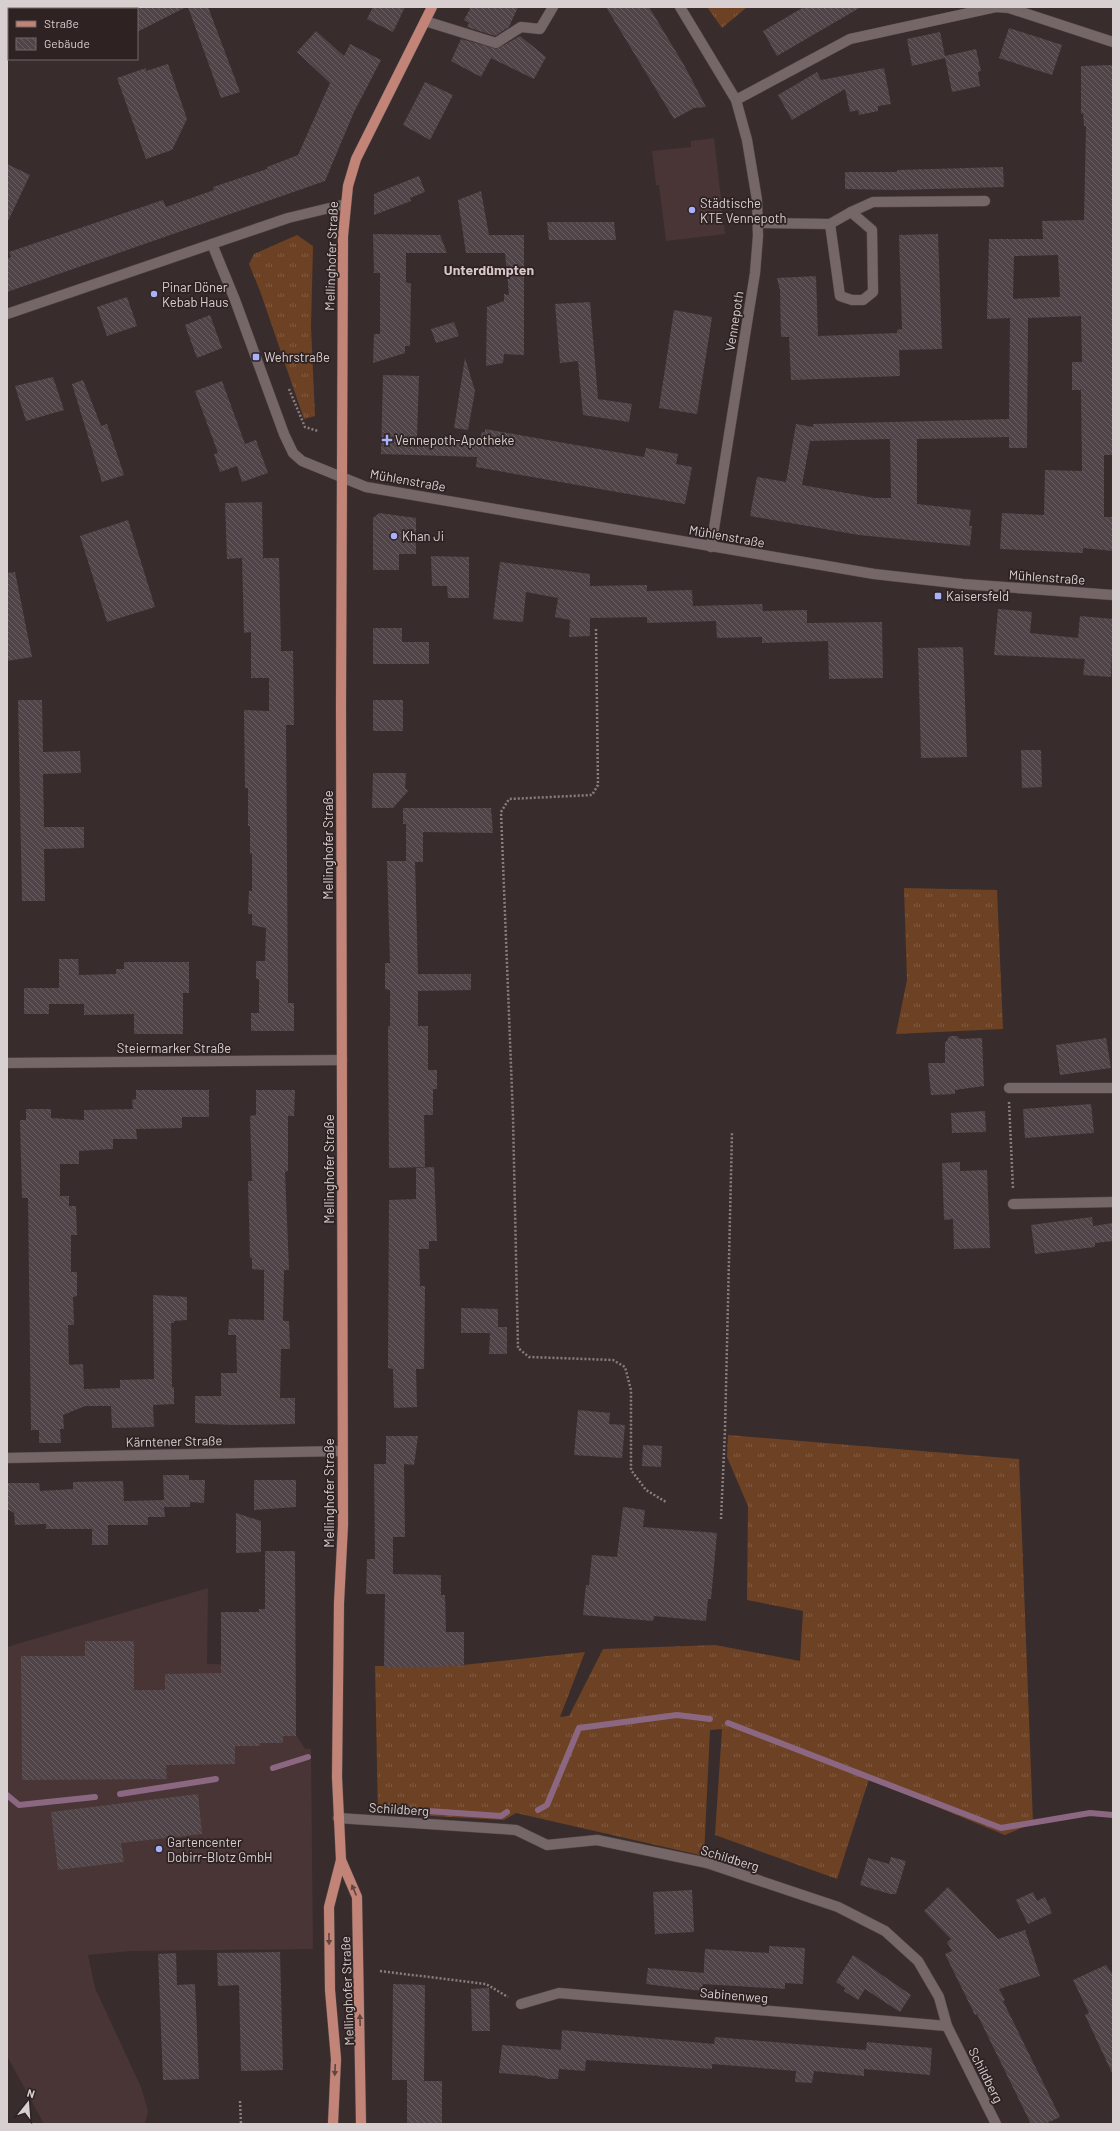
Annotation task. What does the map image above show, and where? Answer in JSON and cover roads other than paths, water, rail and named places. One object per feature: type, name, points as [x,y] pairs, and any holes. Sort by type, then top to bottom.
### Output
[{"type":"main road","name":"Mellinghofer Straße","points":[[333,2124],[336,2059],[330,1990],[329,1907],[341,1860],[337,1777],[339,1603],[343,1525],[341,477],[343,236],[348,186],[358,153],[432,7]]},
{"type":"main road","name":"Mellinghofer Straße","points":[[341,1860],[357,1897],[361,2124]]},
{"type":"street","points":[[425,21],[496,43],[521,27],[540,29],[554,7]]},
{"type":"street","name":"Vennepoth","points":[[680,7],[736,100],[752,164],[758,223],[757,254],[753,288],[711,547]]},
{"type":"street","points":[[736,100],[850,38],[996,7],[1009,8],[1113,42]]},
{"type":"street","points":[[758,223],[830,224],[873,202],[985,201]]},
{"type":"street","points":[[7,314],[288,218],[346,204]]},
{"type":"street","points":[[830,224],[840,296],[852,300],[863,300],[873,292],[872,230],[851,212]]},
{"type":"street","points":[[212,244],[293,453],[302,462],[341,477]]},
{"type":"street","name":"Mühlenstraße","points":[[341,477],[366,487],[711,547],[889,576],[963,584],[1113,595]]},
{"type":"street","name":"Steiermarker Straße","points":[[7,1063],[342,1060]]},
{"type":"street","points":[[1009,1088],[1113,1088]]},
{"type":"street","points":[[1013,1204],[1113,1202]]},
{"type":"street","name":"Kärntener Straße","points":[[7,1458],[342,1451]]},
{"type":"street","name":"Schildberg","points":[[338,1818],[516,1830],[547,1845],[597,1840],[708,1864],[838,1907],[885,1931],[918,1961],[939,1997],[947,2026],[996,2124]]},
{"type":"street","name":"Sabinenweg","points":[[521,2004],[559,1993],[947,2026]]},
{"type":"waterway","points":[[538,1810],[547,1805],[579,1728],[677,1715],[710,1719]]},
{"type":"waterway","points":[[728,1723],[1001,1828],[1090,1813],[1113,1815]]},
{"type":"waterway","points":[[273,1768],[308,1757]]},
{"type":"waterway","points":[[120,1794],[216,1779]]},
{"type":"waterway","points":[[7,1795],[19,1805],[95,1797]]},
{"type":"waterway","points":[[384,1808],[501,1816],[507,1812]]},
{"type":"place","name":"Städtische KTE Vennepoth","points":[[692,210]]},
{"type":"place","name":"Pinar Döner Kebab Haus","points":[[154,294]]},
{"type":"place","name":"Wehrstraße","points":[[256,357]]},
{"type":"place","name":"Vennepoth-Apotheke","points":[[387,440]]},
{"type":"place","name":"Khan Ji","points":[[394,536]]},
{"type":"place","name":"Kaisersfeld","points":[[938,596]]},
{"type":"place","name":"Gartencenter Dobirr-Blotz GmbH","points":[[159,1849]]},
{"type":"district","name":"Unterdümpten","points":[[489,270]]}]
